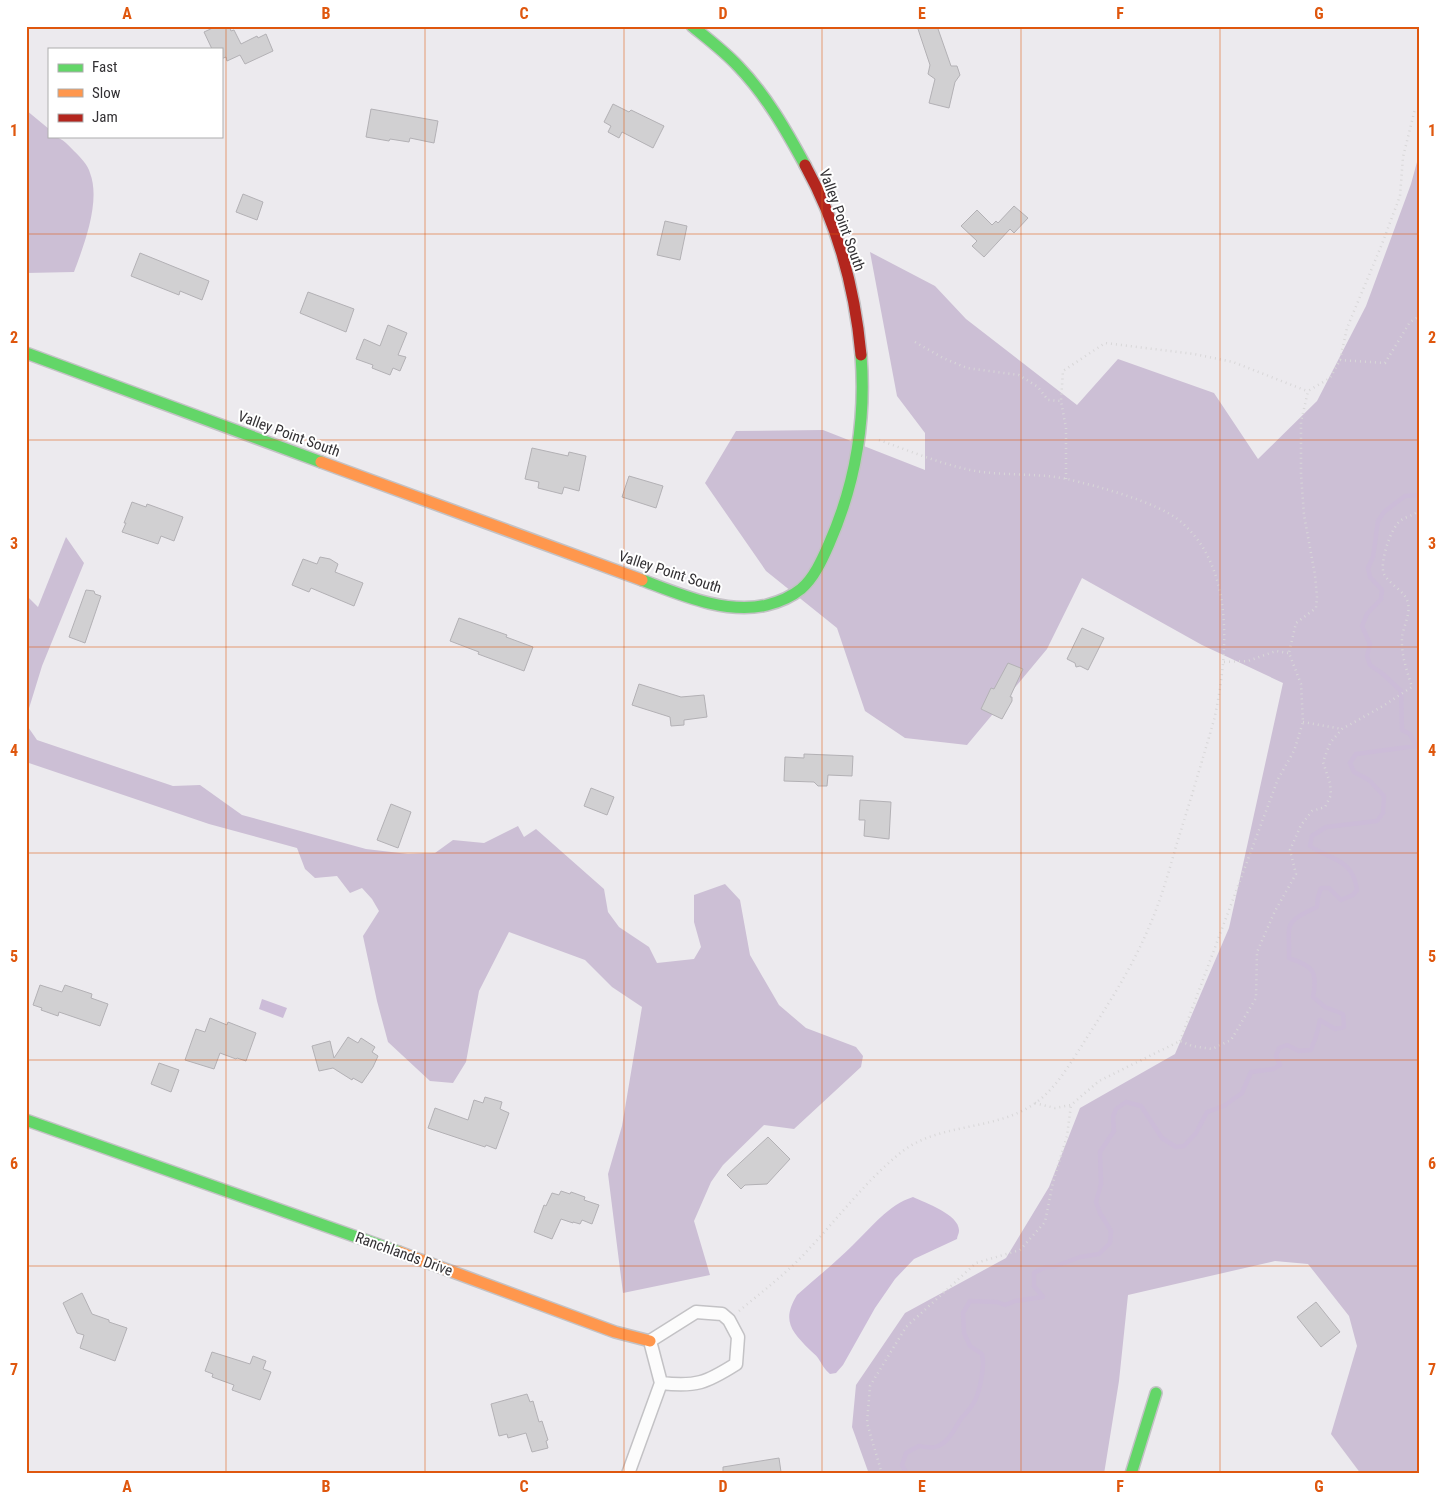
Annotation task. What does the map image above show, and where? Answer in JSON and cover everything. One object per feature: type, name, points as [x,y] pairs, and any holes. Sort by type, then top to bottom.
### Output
[{"type":"street","name":"Valley Point South","points":[[26,353],[694,598],[733,607],[757,607],[777,602],[800,590],[816,569],[834,534],[849,489],[860,434],[862,387],[854,299],[839,245],[817,187],[784,127],[750,81],[727,54],[692,26]]},
{"type":"street","name":"Ranchlands Drive","points":[[26,1120],[418,1259],[615,1332],[650,1341]]},
{"type":"street","points":[[628,1474],[661,1383],[650,1341],[696,1312],[722,1314],[729,1320],[738,1337],[736,1364],[710,1380],[683,1386],[661,1383]]},
{"type":"street","points":[[1131,1474],[1156,1393]]},
{"type":"path","points":[[1035,1103],[1055,1108],[1071,1105],[1099,1080],[1180,1041],[1278,779],[1294,751],[1303,722],[1301,684],[1289,654],[1296,623],[1316,608],[1317,597],[1315,575],[1304,516],[1300,474],[1301,422],[1308,391],[1330,378],[1340,360],[1347,328],[1400,196],[1403,157],[1415,110]]},
{"type":"path","points":[[1340,360],[1385,363],[1410,322],[1420,316]]},
{"type":"path","points":[[915,342],[943,358],[967,368],[1020,375],[1038,387],[1048,400],[1061,401]]},
{"type":"path","points":[[1066,479],[1066,428],[1061,401],[1062,371],[1105,343],[1194,354],[1233,362],[1308,391]]},
{"type":"path","points":[[729,1320],[782,1276],[864,1188],[899,1154],[916,1142],[944,1132],[990,1122],[1014,1114],[1035,1103],[1060,1080],[1124,978],[1150,927],[1214,720],[1224,662],[1225,631],[1220,592],[1214,571],[1201,544],[1180,522],[1158,507],[1066,479],[1022,474],[990,473],[965,469],[860,434]]},
{"type":"path","points":[[1180,1041],[1192,1046],[1212,1049],[1231,1040],[1256,998],[1257,952],[1275,911],[1296,874],[1290,850],[1301,825],[1312,811],[1325,807],[1331,795],[1330,783],[1323,762],[1330,743],[1342,729],[1412,687],[1403,655],[1402,636],[1408,617],[1407,600],[1384,576],[1382,566],[1388,541],[1399,521],[1420,509]]},
{"type":"path","points":[[1224,662],[1248,661],[1276,651],[1289,654]]},
{"type":"path","points":[[1303,722],[1342,729]]},
{"type":"path","points":[[882,1474],[867,1423],[870,1386],[906,1327],[976,1263],[1020,1250],[1045,1222],[1067,1136],[1071,1105]]},
{"type":"shaded area","points":[[26,110],[48,128],[48,138],[60,139],[84,161],[90,173],[94,196],[90,223],[74,272],[26,273]]},
{"type":"shaded area","points":[[1420,151],[1420,1474],[1361,1474],[1331,1434],[1357,1346],[1349,1316],[1308,1264],[1275,1261],[1128,1295],[1119,1381],[1104,1474],[869,1474],[852,1427],[856,1385],[905,1313],[1006,1258],[1049,1187],[1080,1108],[1175,1054],[1229,928],[1283,683],[1202,645],[1082,578],[1047,649],[967,745],[905,738],[865,711],[837,628],[766,571],[705,483],[736,431],[823,430],[925,470],[925,433],[897,396],[870,252],[935,286],[966,319],[1077,405],[1118,359],[1214,393],[1258,459],[1317,401],[1366,306],[1411,184]]},
{"type":"shaded area","points":[[66,537],[84,563],[42,666],[26,718],[26,595],[38,607]]},
{"type":"shaded area","points":[[26,724],[37,740],[173,786],[200,785],[242,815],[366,849],[408,854],[435,853],[453,840],[484,843],[518,826],[524,837],[536,829],[604,889],[608,912],[619,927],[649,947],[657,963],[694,959],[701,947],[694,922],[694,895],[725,884],[740,900],[750,955],[779,1005],[806,1028],[856,1047],[863,1056],[861,1067],[794,1129],[764,1125],[723,1165],[711,1182],[694,1221],[710,1275],[623,1293],[608,1174],[622,1126],[642,1007],[612,987],[585,960],[509,932],[479,991],[466,1062],[453,1083],[430,1081],[388,1042],[363,936],[379,911],[372,899],[362,888],[350,893],[337,876],[315,878],[305,869],[297,848],[209,824],[26,762]]},
{"type":"shaded area","points":[[262,999],[287,1008],[283,1018],[259,1009]]},
{"type":"shaded area","points":[[913,1197],[934,1206],[954,1220],[958,1225],[959,1231],[957,1239],[914,1259],[895,1279],[875,1308],[843,1365],[836,1373],[830,1374],[793,1330],[789,1318],[792,1304],[797,1295],[881,1217],[896,1205]]},
{"type":"building","points":[[217,26],[229,26],[231,31],[234,30],[241,44],[266,34],[273,51],[245,64],[240,55],[227,61],[226,57],[222,59],[222,48],[212,48],[204,32]]},
{"type":"building","points":[[917,26],[937,26],[951,66],[957,66],[960,75],[955,82],[949,108],[929,103],[935,79],[928,74],[930,65]]},
{"type":"building","points":[[613,104],[629,112],[631,110],[664,126],[653,148],[622,132],[619,138],[608,132],[611,126],[604,122]]},
{"type":"building","points":[[371,109],[438,121],[434,143],[410,138],[409,142],[366,137]]},
{"type":"building","points":[[243,194],[263,202],[257,220],[236,212]]},
{"type":"building","points":[[1014,206],[1028,218],[1014,233],[1010,229],[984,257],[972,246],[977,241],[961,226],[977,210],[992,225],[996,221],[998,223]]},
{"type":"building","points":[[665,221],[687,226],[680,260],[657,255]]},
{"type":"building","points":[[140,253],[209,281],[202,300],[180,291],[179,295],[131,276]]},
{"type":"building","points":[[308,292],[354,309],[346,332],[300,313]]},
{"type":"building","points":[[388,325],[407,333],[398,355],[406,357],[400,371],[393,368],[390,375],[372,368],[373,365],[356,359],[364,339],[380,346]]},
{"type":"building","points":[[532,448],[568,456],[569,452],[586,456],[579,491],[564,487],[562,494],[538,488],[539,482],[525,479]]},
{"type":"building","points":[[629,476],[663,486],[656,508],[622,497]]},
{"type":"building","points":[[132,502],[146,507],[147,504],[183,517],[174,541],[161,536],[158,544],[122,532]]},
{"type":"building","points":[[320,557],[330,559],[338,564],[335,572],[363,583],[354,606],[311,588],[309,592],[292,585],[303,559],[317,564]]},
{"type":"building","points":[[86,590],[94,591],[95,594],[101,596],[85,643],[69,637]]},
{"type":"building","points":[[459,618],[507,635],[506,637],[533,647],[524,671],[478,654],[479,652],[450,641]]},
{"type":"building","points":[[1082,628],[1104,638],[1088,670],[1080,666],[1076,667],[1075,663],[1067,659]]},
{"type":"building","points":[[1008,663],[1023,669],[1010,697],[1012,697],[1012,701],[1002,719],[981,709],[991,688],[994,689]]},
{"type":"building","points":[[639,684],[681,697],[704,695],[707,717],[684,720],[684,725],[671,726],[670,717],[632,705]]},
{"type":"building","points":[[804,754],[853,756],[852,776],[828,775],[827,786],[818,786],[814,782],[784,781],[785,757],[804,758]]},
{"type":"building","points":[[591,788],[614,797],[607,815],[584,806]]},
{"type":"building","points":[[860,800],[891,802],[889,839],[864,836],[865,820],[859,820]]},
{"type":"building","points":[[391,804],[411,812],[398,848],[377,840]]},
{"type":"building","points":[[40,985],[62,992],[65,985],[92,994],[91,998],[108,1004],[100,1026],[59,1012],[58,1016],[33,1005]]},
{"type":"building","points":[[210,1018],[227,1025],[228,1022],[256,1033],[246,1061],[220,1053],[214,1069],[185,1060],[196,1029],[205,1032]]},
{"type":"building","points":[[348,1037],[358,1043],[361,1038],[375,1047],[372,1052],[378,1056],[362,1083],[353,1078],[352,1080],[333,1068],[319,1071],[312,1046],[330,1041],[334,1058]]},
{"type":"building","points":[[159,1063],[179,1070],[171,1092],[151,1084]]},
{"type":"building","points":[[485,1097],[502,1102],[500,1109],[509,1113],[496,1149],[428,1128],[435,1108],[468,1120],[474,1100],[483,1103]]},
{"type":"building","points":[[768,1137],[790,1159],[767,1184],[745,1185],[741,1189],[727,1175]]},
{"type":"building","points":[[561,1191],[585,1197],[584,1200],[599,1205],[592,1224],[582,1220],[580,1224],[561,1219],[552,1239],[534,1232],[544,1205],[546,1206],[552,1193],[559,1195]]},
{"type":"building","points":[[82,1293],[92,1314],[127,1328],[115,1361],[80,1348],[84,1335],[77,1333],[63,1303]]},
{"type":"building","points":[[1316,1302],[1340,1332],[1321,1347],[1297,1317]]},
{"type":"building","points":[[212,1352],[250,1364],[253,1356],[266,1361],[263,1369],[271,1372],[260,1400],[232,1390],[234,1385],[212,1377],[213,1374],[205,1371]]},
{"type":"building","points":[[527,1394],[530,1402],[533,1401],[539,1422],[542,1421],[548,1440],[546,1441],[548,1448],[532,1452],[526,1433],[508,1438],[507,1434],[499,1436],[491,1404]]},
{"type":"building","points":[[779,1458],[781,1472],[776,1474],[723,1474],[723,1467]]},
{"type":"waterway","points":[[907,1474],[902,1465],[906,1453],[919,1446],[929,1448],[938,1446],[946,1441],[976,1399],[980,1387],[983,1359],[982,1354],[970,1346],[964,1333],[963,1313],[970,1301],[997,1302],[1005,1305],[1015,1301],[1043,1297],[1034,1286],[1034,1273],[1045,1267],[1054,1267],[1080,1257],[1099,1254],[1110,1243],[1111,1231],[1100,1213],[1096,1202],[1101,1184],[1100,1152],[1114,1131],[1113,1117],[1116,1109],[1126,1102],[1141,1106],[1162,1138],[1176,1147],[1184,1146],[1196,1133],[1207,1112],[1224,1106],[1242,1093],[1251,1072],[1273,1069],[1280,1065],[1276,1056],[1279,1048],[1287,1045],[1299,1051],[1311,1050],[1320,1020],[1335,1029],[1344,1027],[1343,1014],[1325,1007],[1313,997],[1315,981],[1312,971],[1304,964],[1289,958],[1289,932],[1293,921],[1317,907],[1321,888],[1329,888],[1341,900],[1353,895],[1357,890],[1355,879],[1346,866],[1310,846],[1312,836],[1326,827],[1377,821],[1383,813],[1384,796],[1369,780],[1354,772],[1350,763],[1356,754],[1416,746],[1410,734],[1402,730],[1401,691],[1370,665],[1367,656],[1370,644],[1362,626],[1367,614],[1381,599],[1382,590],[1370,577],[1368,568],[1373,557],[1378,521],[1384,512],[1405,496],[1420,495]]},
{"type":"traffic: fast","points":[[692,26],[733,61],[758,89],[783,126],[805,165]]},
{"type":"traffic: fast","points":[[26,353],[321,462]]},
{"type":"traffic: fast","points":[[642,580],[703,602],[735,607],[767,605],[785,599],[806,585],[829,544],[846,499],[852,475],[857,452],[862,404],[861,355]]},
{"type":"traffic: fast","points":[[26,1120],[399,1252]]},
{"type":"traffic: fast","points":[[1131,1474],[1156,1393]]},
{"type":"traffic: slow","points":[[321,462],[642,580]]},
{"type":"traffic: slow","points":[[399,1252],[615,1332],[650,1341]]},
{"type":"traffic: jam","points":[[805,165],[826,210],[843,257],[854,306],[861,355]]}]
